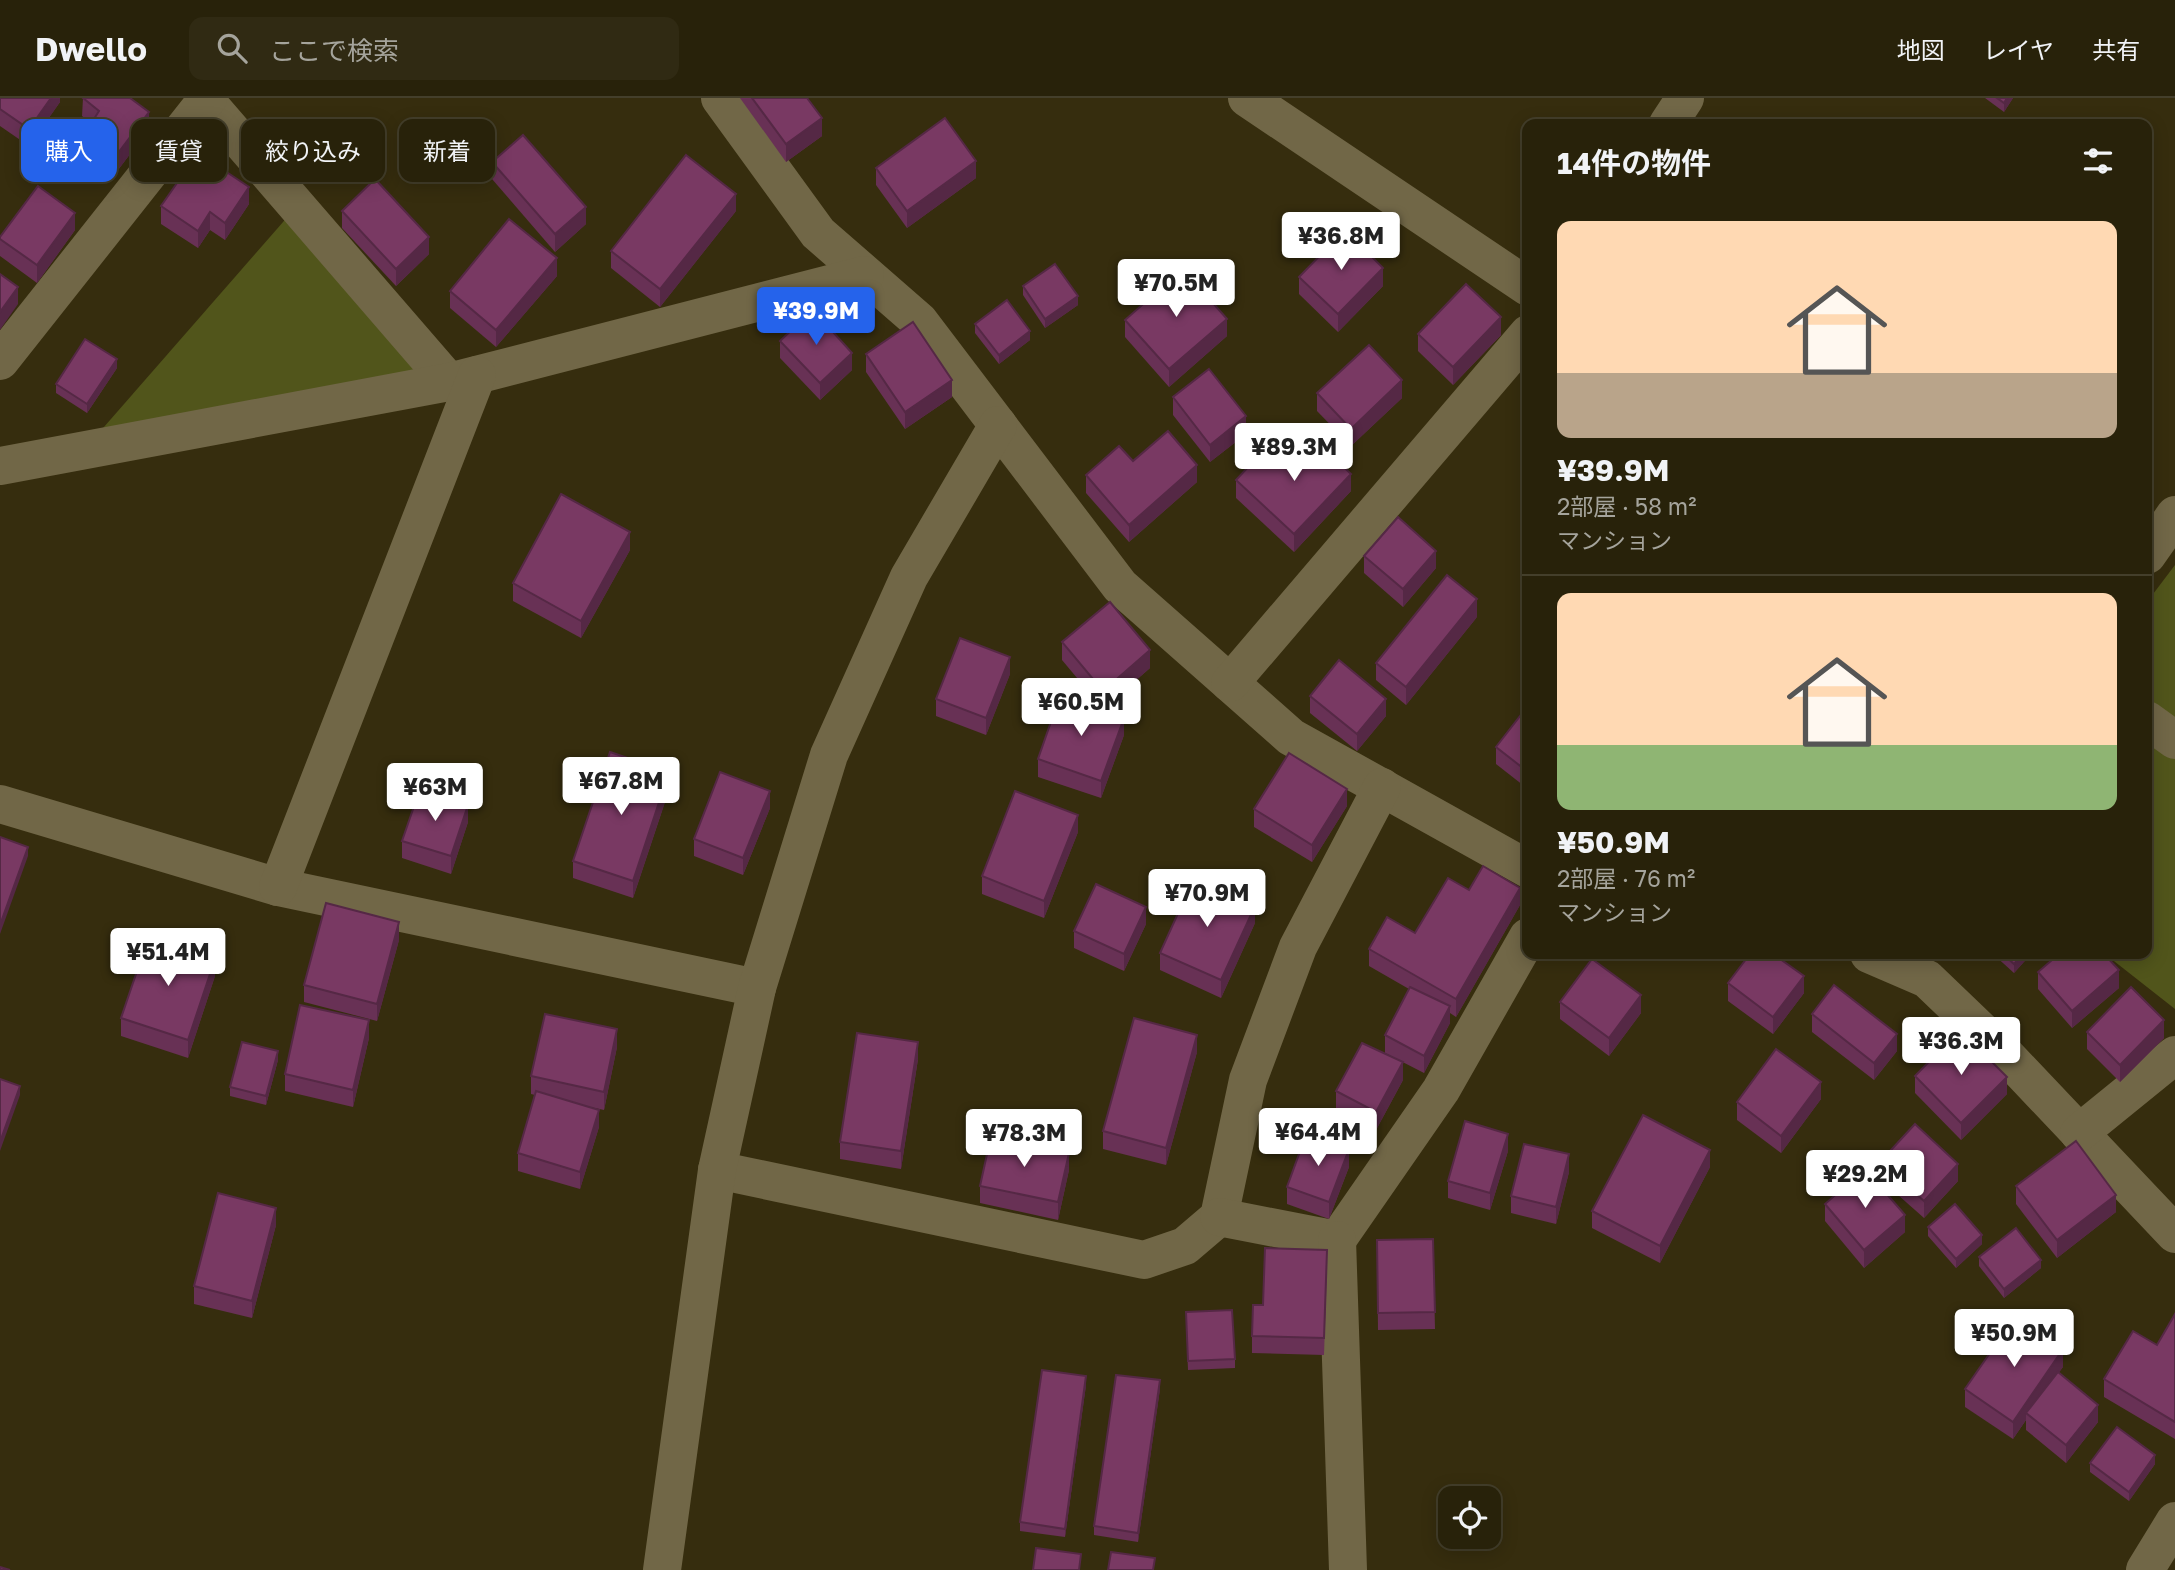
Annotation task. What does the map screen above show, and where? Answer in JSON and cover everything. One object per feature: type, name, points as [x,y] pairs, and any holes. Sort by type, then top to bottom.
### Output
[{"type":"street","points":[[720,98],[818,233],[919,321],[1120,586],[1291,737],[1522,866]]},
{"type":"street","points":[[1247,98],[1522,283]]},
{"type":"street","points":[[1671,119],[1685,98]]},
{"type":"street","points":[[0,361],[207,99],[463,378]]},
{"type":"street","points":[[0,466],[463,378],[865,275]]},
{"type":"street","points":[[1230,683],[1522,341]]},
{"type":"street","points":[[278,887],[463,378]]},
{"type":"street","points":[[662,1570],[717,1170],[757,988],[829,755],[908,577],[998,425]]},
{"type":"street","points":[[2152,548],[2175,515]]},
{"type":"street","points":[[2152,724],[2175,740]]},
{"type":"street","points":[[717,1170],[1144,1260],[1185,1246],[1219,1217],[1248,1080],[1298,947],[1382,787]]},
{"type":"street","points":[[0,804],[278,887],[757,988]]},
{"type":"street","points":[[1348,1570],[1338,1240],[1441,1090],[1522,948]]},
{"type":"street","points":[[1880,959],[1927,979],[1998,1047],[2175,1234]]},
{"type":"street","points":[[2080,1133],[2175,1055]]},
{"type":"street","points":[[1219,1217],[1338,1240]]},
{"type":"street","points":[[2144,1570],[2175,1521]]},
{"type":"green space","points":[[297,206],[449,382],[83,451]]},
{"type":"green space","points":[[2175,565],[2175,1009],[2111,959],[2152,959],[2152,595]]},
{"type":"building","points":[[0,98],[51,98],[36,119],[21,119],[21,123],[0,109]]},
{"type":"building","points":[[83,98],[130,98],[149,112],[144,119],[131,119],[131,136],[118,153],[117,119],[94,119],[99,111]]},
{"type":"building","points":[[752,98],[807,98],[822,118],[786,144]]},
{"type":"building","points":[[945,118],[976,161],[907,211],[876,168]]},
{"type":"building","points":[[523,135],[586,207],[555,234],[495,165],[495,159]]},
{"type":"building","points":[[686,155],[736,194],[660,289],[611,251]]},
{"type":"building","points":[[227,172],[249,187],[225,223],[210,212],[198,231],[161,206],[178,182],[227,182]]},
{"type":"building","points":[[372,182],[378,182],[429,237],[396,269],[342,211]]},
{"type":"building","points":[[38,186],[75,213],[37,265],[0,237]]},
{"type":"building","points":[[509,219],[557,258],[496,330],[450,291]]},
{"type":"building","points":[[1345,230],[1383,268],[1338,314],[1299,277]]},
{"type":"building","points":[[1055,264],[1078,296],[1045,319],[1023,286]]},
{"type":"building","points":[[1183,269],[1227,319],[1169,369],[1125,320]]},
{"type":"building","points":[[0,274],[18,287],[0,312]]},
{"type":"building","points":[[1466,284],[1501,317],[1453,367],[1418,334]]},
{"type":"building","points":[[1007,300],[1030,331],[999,355],[975,324]]},
{"type":"building","points":[[813,310],[852,353],[820,383],[780,341]]},
{"type":"building","points":[[913,322],[952,380],[905,412],[866,354]]},
{"type":"building","points":[[85,339],[117,359],[87,404],[56,384]]},
{"type":"building","points":[[1369,345],[1402,380],[1351,429],[1317,393]]},
{"type":"building","points":[[1209,369],[1246,416],[1210,445],[1173,397]]},
{"type":"building","points":[[1168,431],[1197,465],[1129,525],[1086,475],[1119,446],[1133,461]]},
{"type":"building","points":[[1311,436],[1351,474],[1294,534],[1236,480],[1266,448],[1284,465]]},
{"type":"building","points":[[561,494],[630,532],[581,621],[513,583]]},
{"type":"building","points":[[1398,517],[1436,551],[1403,589],[1364,556]]},
{"type":"building","points":[[1447,575],[1477,599],[1406,687],[1376,663]]},
{"type":"building","points":[[1110,602],[1150,650],[1103,691],[1062,642]]},
{"type":"building","points":[[960,638],[1010,657],[986,718],[936,699]]},
{"type":"building","points":[[1339,660],[1386,699],[1357,734],[1310,696]]},
{"type":"building","points":[[1060,696],[1124,718],[1101,781],[1038,759]]},
{"type":"building","points":[[1522,714],[1522,767],[1496,747]]},
{"type":"building","points":[[610,752],[669,772],[633,881],[573,861]]},
{"type":"building","points":[[1289,753],[1347,789],[1312,845],[1254,809]]},
{"type":"building","points":[[720,772],[770,791],[743,858],[694,839]]},
{"type":"building","points":[[420,789],[468,805],[451,856],[402,841]]},
{"type":"building","points":[[1015,791],[1078,815],[1044,901],[982,876]]},
{"type":"building","points":[[0,837],[28,847],[0,925]]},
{"type":"building","points":[[1483,866],[1520,888],[1456,999],[1369,949],[1387,917],[1415,933],[1448,878],[1469,890]]},
{"type":"building","points":[[1194,878],[1255,906],[1221,980],[1160,953]]},
{"type":"building","points":[[1096,884],[1146,907],[1124,954],[1074,931]]},
{"type":"building","points":[[326,903],[399,922],[377,1004],[304,985]]},
{"type":"building","points":[[149,936],[215,959],[188,1040],[121,1018]]},
{"type":"building","points":[[1592,959],[1641,995],[1609,1038],[1560,1002]]},
{"type":"building","points":[[1746,959],[1780,959],[1804,976],[1773,1017],[1728,983]]},
{"type":"building","points":[[2053,959],[2109,959],[2119,970],[2072,1011],[2038,972]]},
{"type":"building","points":[[1834,985],[1897,1034],[1874,1063],[1812,1014]]},
{"type":"building","points":[[1410,987],[1450,1006],[1424,1056],[1385,1035]]},
{"type":"building","points":[[2131,987],[2164,1020],[2120,1065],[2087,1032]]},
{"type":"building","points":[[300,1005],[369,1020],[353,1090],[285,1074]]},
{"type":"building","points":[[545,1014],[617,1029],[604,1092],[531,1076]]},
{"type":"building","points":[[1134,1018],[1197,1035],[1166,1148],[1103,1131]]},
{"type":"building","points":[[1960,1030],[2007,1077],[1961,1123],[1915,1076]]},
{"type":"building","points":[[857,1033],[918,1042],[901,1151],[840,1142]]},
{"type":"building","points":[[242,1042],[278,1051],[266,1096],[230,1087]]},
{"type":"building","points":[[1362,1043],[1403,1062],[1376,1112],[1336,1091]]},
{"type":"building","points":[[1776,1049],[1821,1082],[1781,1136],[1737,1102]]},
{"type":"building","points":[[0,1079],[20,1086],[0,1142]]},
{"type":"building","points":[[536,1091],[599,1110],[580,1172],[518,1153]]},
{"type":"building","points":[[1643,1115],[1710,1150],[1660,1246],[1592,1211]]},
{"type":"building","points":[[1465,1121],[1508,1134],[1490,1193],[1448,1181]]},
{"type":"building","points":[[1915,1124],[1958,1164],[1924,1201],[1880,1162]]},
{"type":"building","points":[[1306,1135],[1349,1149],[1329,1202],[1287,1187]]},
{"type":"building","points":[[991,1136],[1069,1153],[1058,1202],[980,1186]]},
{"type":"building","points":[[2076,1141],[2116,1195],[2057,1240],[2016,1186]]},
{"type":"building","points":[[1524,1144],[1569,1154],[1556,1207],[1511,1196]]},
{"type":"building","points":[[1865,1169],[1905,1215],[1864,1250],[1825,1204]]},
{"type":"building","points":[[218,1193],[276,1208],[252,1301],[194,1286]]},
{"type":"building","points":[[1955,1204],[1982,1235],[1956,1259],[1928,1227]]},
{"type":"building","points":[[2016,1228],[2041,1260],[2004,1289],[1979,1257]]},
{"type":"building","points":[[1433,1239],[1435,1312],[1378,1313],[1377,1240]]},
{"type":"building","points":[[1265,1248],[1327,1250],[1324,1338],[1252,1336],[1253,1305],[1263,1305]]},
{"type":"building","points":[[1232,1310],[1235,1359],[1188,1361],[1186,1312]]},
{"type":"building","points":[[2175,1314],[2175,1422],[2104,1379],[2133,1331],[2157,1345]]},
{"type":"building","points":[[2015,1317],[2063,1349],[2013,1422],[1965,1389]]},
{"type":"building","points":[[1042,1370],[1086,1376],[1065,1529],[1020,1522]]},
{"type":"building","points":[[2058,1372],[2098,1405],[2066,1445],[2026,1413]]},
{"type":"building","points":[[1116,1375],[1160,1380],[1138,1533],[1094,1526]]},
{"type":"building","points":[[2117,1427],[2155,1455],[2129,1492],[2090,1463]]},
{"type":"building","points":[[1036,1548],[1081,1554],[1079,1570],[1033,1570]]},
{"type":"building","points":[[1111,1552],[1155,1558],[1153,1570],[1108,1570]]}]
